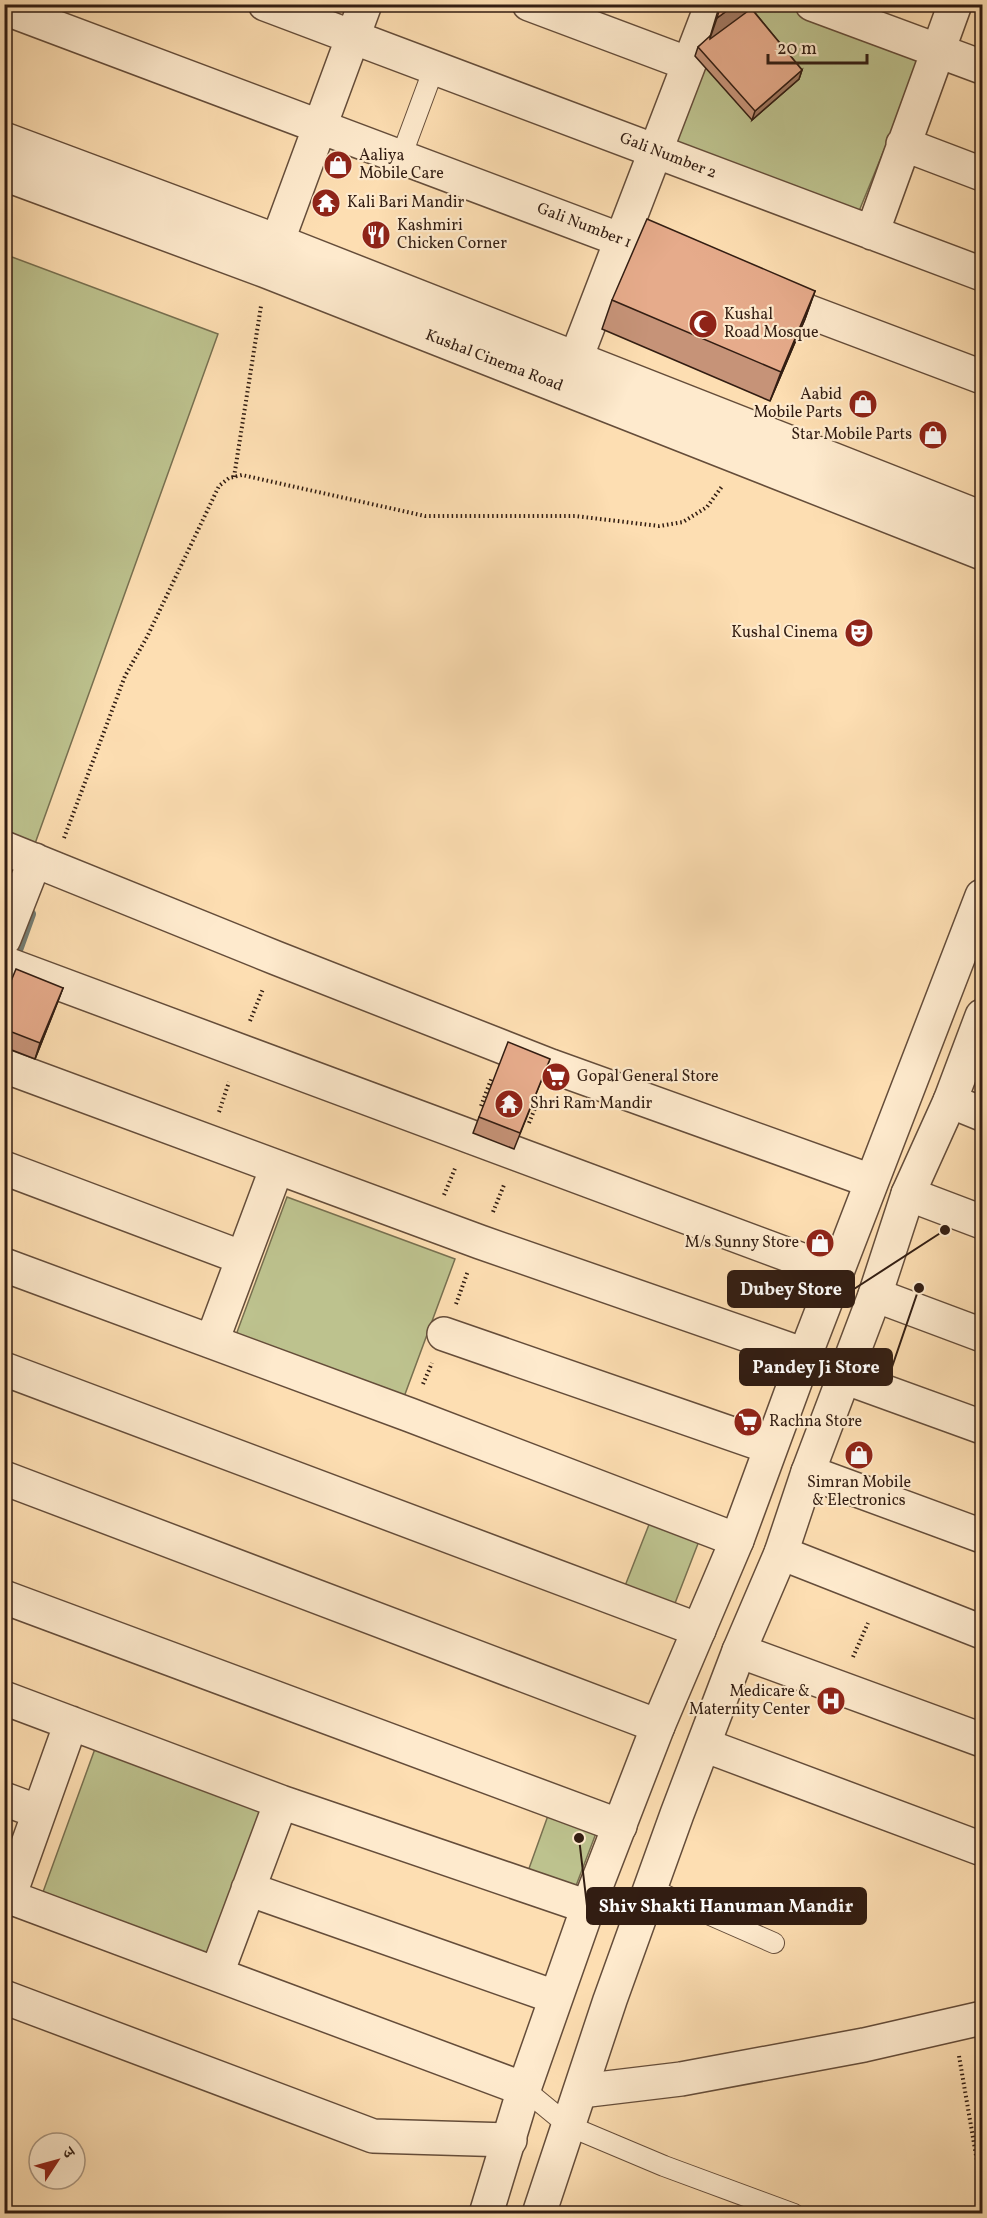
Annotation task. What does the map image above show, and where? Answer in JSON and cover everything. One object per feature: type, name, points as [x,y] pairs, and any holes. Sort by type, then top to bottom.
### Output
[{"type":"street","name":"Gali Number 2","points":[[265,4],[982,274]]},
{"type":"street","points":[[266,271],[365,4]]},
{"type":"street","points":[[529,4],[689,64]]},
{"type":"street","points":[[563,388],[657,152],[712,4]]},
{"type":"street","points":[[812,4],[982,67]]},
{"type":"street","points":[[872,233],[956,4]]},
{"type":"street","name":"Gali Number 1","points":[[4,8],[709,274]]},
{"type":"street","name":"Kushal Cinema Road","points":[[4,139],[278,241],[982,518]]},
{"type":"street","points":[[903,144],[982,174]]},
{"type":"street","name":"Kushal Cinema Road","points":[[4,174],[266,271],[982,553]]},
{"type":"street","points":[[742,286],[982,377]]},
{"type":"street","points":[[674,431],[685,401]]},
{"type":"street","points":[[4,848],[551,1066],[982,1222]]},
{"type":"street","points":[[4,939],[44,863]]},
{"type":"street","points":[[486,2214],[524,2089],[588,1907],[658,1725],[736,1540],[804,1355],[982,901]]},
{"type":"street","points":[[4,963],[837,1272],[875,1295],[982,1335]]},
{"type":"street","points":[[539,2214],[610,2000],[704,1745],[739,1651],[781,1553],[808,1472],[875,1295],[908,1194],[950,1101],[982,1016]]},
{"type":"street","points":[[4,1066],[480,1242],[804,1355]]},
{"type":"street","points":[[950,1101],[982,1114]]},
{"type":"street","points":[[4,1167],[243,1258]]},
{"type":"street","points":[[212,1341],[277,1167]]},
{"type":"street","points":[[4,1265],[212,1341],[736,1540]]},
{"type":"street","points":[[444,1334],[770,1447]]},
{"type":"street","points":[[4,1369],[699,1630]]},
{"type":"street","points":[[844,1377],[982,1426]]},
{"type":"street","points":[[808,1472],[982,1536]]},
{"type":"street","points":[[4,1478],[982,1849]]},
{"type":"street","points":[[781,1553],[982,1632]]},
{"type":"street","points":[[4,1597],[620,1826]]},
{"type":"street","points":[[739,1651],[982,1740]]},
{"type":"street","points":[[4,1698],[281,1802],[588,1907]]},
{"type":"street","points":[[71,1723],[7,1896],[524,2089]]},
{"type":"street","points":[[4,1799],[39,1812]]},
{"type":"street","points":[[217,1973],[281,1802]]},
{"type":"street","points":[[248,1889],[555,1997]]},
{"type":"street","points":[[4,1997],[373,2136],[510,2140]]},
{"type":"street","points":[[581,2091],[681,2079],[864,2045],[968,2022]]},
{"type":"lane","points":[[400,157],[434,68]]},
{"type":"lane","points":[[651,1889],[774,1943]]},
{"type":"lane","points":[[524,2089],[569,2126],[664,2166],[794,2214]]},
{"type":"path","points":[[234,477],[266,271]]},
{"type":"path","points":[[44,863],[125,676],[147,637],[219,486],[234,477],[242,474],[425,516],[575,516],[659,526],[683,522],[707,507],[743,458]]},
{"type":"path","points":[[839,1688],[881,1592]]},
{"type":"path","points":[[968,2022],[982,2190]]},
{"type":"path","points":[[320,2214],[321,2205]]},
{"type":"green space","points":[[719,5],[789,5],[923,55],[857,216],[664,147]]},
{"type":"green space","points":[[4,254],[218,334],[32,852],[4,839]]},
{"type":"green space","points":[[287,1197],[455,1259],[401,1405],[233,1343]]},
{"type":"green space","points":[[650,1522],[699,1541],[672,1611],[623,1591]]},
{"type":"green space","points":[[96,1746],[264,1808],[210,1955],[43,1892]]},
{"type":"green space","points":[[550,1810],[598,1828],[574,1891],[527,1874]]},
{"type":"building","points":[[721,4],[736,4],[717,18]]},
{"type":"building","points":[[750,7],[802,70],[755,111],[698,47],[710,36],[710,39],[748,11]]},
{"type":"building","name":"Kushal Road Mosque","points":[[647,219],[815,291],[781,372],[612,300]]},
{"type":"building","points":[[16,969],[63,988],[40,1043],[4,1029],[4,998]]},
{"type":"building","name":"Shri Ram Mandir","points":[[508,1042],[550,1059],[520,1133],[479,1117]]},
{"type":"waterway","points":[[4,867],[14,872]]},
{"type":"waterway","points":[[13,964],[31,914]]},
{"type":"place","name":"Aaliya Mobile Care","points":[[338,165]]},
{"type":"place","name":"Kali Bari Mandir","points":[[326,203]]},
{"type":"place","name":"Kashmiri Chicken Corner","points":[[376,235]]},
{"type":"place","name":"Kushal Road Mosque","points":[[703,324]]},
{"type":"place","name":"Aabid Mobile Parts","points":[[863,404]]},
{"type":"place","name":"Star Mobile Parts","points":[[933,435]]},
{"type":"place","name":"Kushal Cinema","points":[[859,633]]},
{"type":"place","name":"Gopal General Store","points":[[556,1077]]},
{"type":"place","name":"Shri Ram Mandir","points":[[509,1104]]},
{"type":"place","name":"Dubey Store","points":[[945,1230]]},
{"type":"place","name":"M/s Sunny Store","points":[[820,1243]]},
{"type":"place","name":"Pandey Ji Store","points":[[919,1288]]},
{"type":"place","name":"Rachna Store","points":[[748,1422]]},
{"type":"place","name":"Simran Mobile & Electronics","points":[[859,1455]]},
{"type":"place","name":"Medicare & Maternity Center","points":[[831,1701]]},
{"type":"place","name":"Shiv Shakti Hanuman Mandir","points":[[579,1838]]}]
